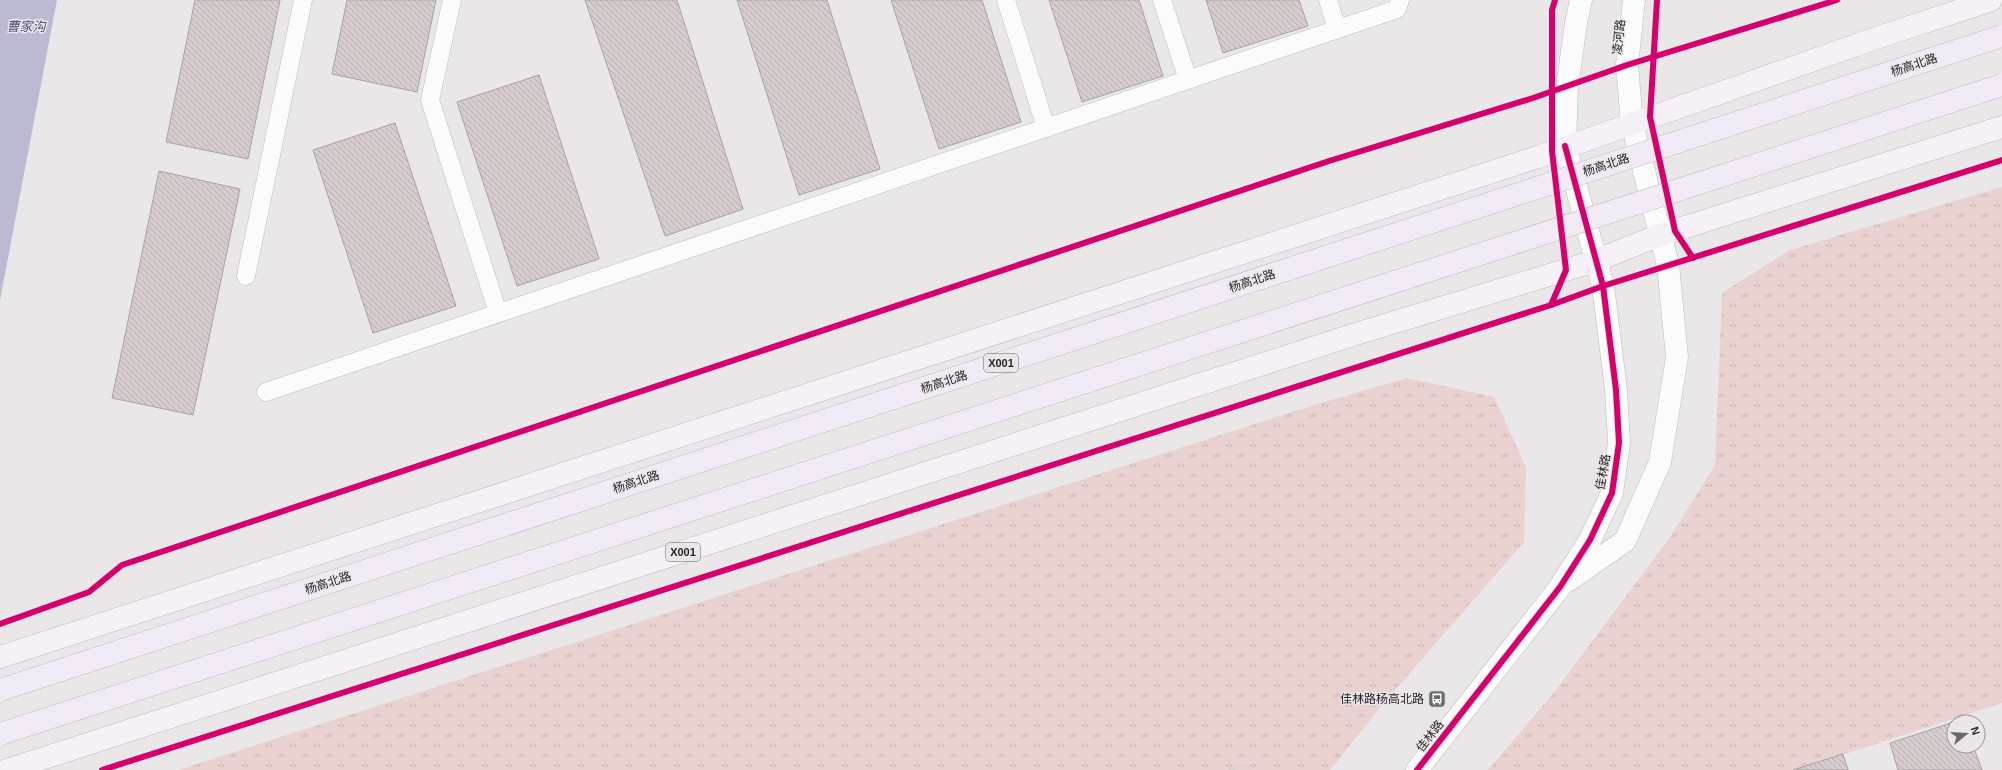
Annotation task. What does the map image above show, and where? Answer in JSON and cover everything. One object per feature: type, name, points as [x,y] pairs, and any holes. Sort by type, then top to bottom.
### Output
[{"type":"highway","name":"杨高北路","points":[[0,690],[2002,36]]},
{"type":"highway","points":[[0,734],[2002,85]]},
{"type":"main road","name":"X001","points":[[0,657],[1538,157],[1882,36],[1990,0]]},
{"type":"main road","name":"X001","points":[[7,770],[1359,333],[1595,261],[1660,235],[2002,127]]},
{"type":"street","points":[[1566,146],[1567,87],[1576,23],[1581,0]]},
{"type":"street","name":"凌河路","points":[[1632,124],[1627,65],[1634,0]]},
{"type":"street","name":"佳林路","points":[[1560,587],[1625,541],[1660,462],[1678,357],[1668,265],[1632,124]]},
{"type":"street","name":"佳林路","points":[[1417,770],[1560,587],[1590,540],[1612,493],[1619,443],[1616,390],[1603,286],[1595,261],[1566,146]]},
{"type":"lane","points":[[246,276],[303,0]]},
{"type":"lane","points":[[452,0],[430,100],[498,313]]},
{"type":"lane","points":[[1006,0],[1046,128]]},
{"type":"lane","points":[[1162,0],[1188,80]]},
{"type":"lane","points":[[1328,0],[1337,29]]},
{"type":"lane","points":[[266,392],[1397,9],[1400,0]]},
{"type":"path","points":[[1229,770],[1244,766],[1251,770]]},
{"type":"green space","points":[[2002,187],[2002,703],[1968,714],[1946,714],[1946,721],[1796,770],[1488,770],[1552,695],[1671,536],[1715,465],[1722,293],[1790,250]]},
{"type":"green space","points":[[1407,378],[1494,397],[1526,467],[1524,542],[1382,705],[1330,770],[178,770],[1314,405]]},
{"type":"water","name":"曹家沟","points":[[0,0],[57,0],[0,300]]},
{"type":"building","points":[[195,0],[280,0],[248,159],[166,142]]},
{"type":"building","points":[[347,0],[436,0],[417,92],[332,74]]},
{"type":"building","points":[[585,0],[677,0],[743,209],[665,236]]},
{"type":"building","points":[[737,0],[827,0],[880,169],[799,195]]},
{"type":"building","points":[[891,0],[982,0],[1021,122],[939,149]]},
{"type":"building","points":[[1049,0],[1139,0],[1163,76],[1082,102]]},
{"type":"building","points":[[1206,0],[1299,0],[1308,26],[1223,53]]},
{"type":"building","points":[[539,75],[599,259],[517,286],[457,102]]},
{"type":"building","points":[[395,123],[456,306],[373,333],[313,150]]},
{"type":"building","points":[[159,171],[240,189],[193,415],[112,398]]},
{"type":"building","points":[[1946,725],[1946,754],[1976,754],[1982,770],[1898,770],[1890,743]]},
{"type":"building","points":[[1843,754],[1848,770],[1793,770]]},
{"type":"cycle path","points":[[1551,305],[1566,270],[1552,151],[1552,10],[1555,0]]},
{"type":"cycle path","points":[[1657,0],[1650,117],[1675,231],[1693,258]]},
{"type":"cycle path","points":[[0,624],[89,592],[122,565],[1329,161],[1533,98],[1627,65],[1837,0]]},
{"type":"cycle path","points":[[1417,770],[1560,587],[1590,540],[1612,493],[1619,443],[1616,390],[1603,286],[1565,146]]},
{"type":"cycle path","points":[[102,770],[1551,305],[1603,286],[2002,160]]},
{"type":"place","name":"佳林路杨高北路","points":[[1437,699]]}]
